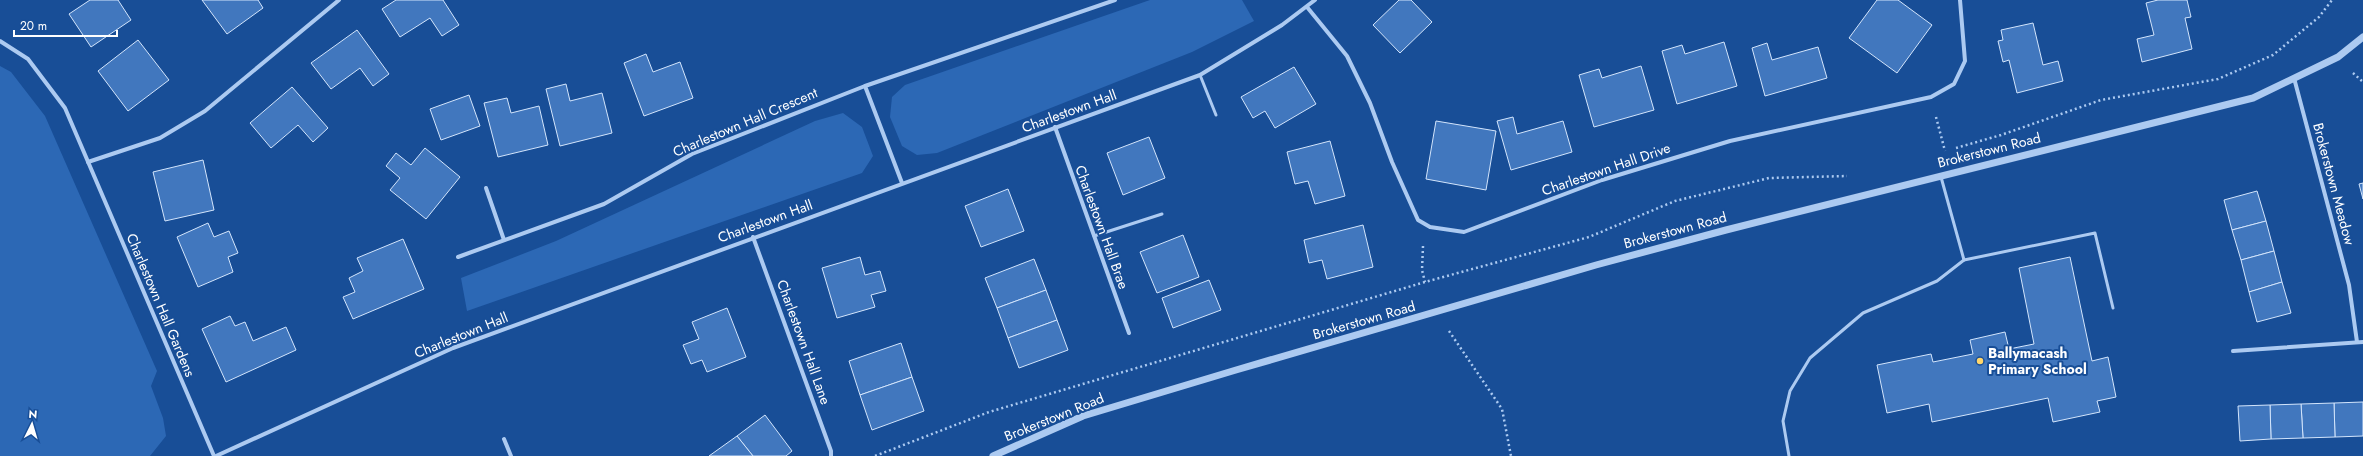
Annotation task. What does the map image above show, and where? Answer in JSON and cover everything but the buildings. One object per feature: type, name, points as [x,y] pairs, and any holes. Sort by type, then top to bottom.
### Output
[{"type":"street","points":[[88,162],[160,138],[205,110],[339,0]]},
{"type":"street","name":"Charlestown Hall Crescent","points":[[458,257],[604,204],[692,154],[865,86],[1116,0]]},
{"type":"street","name":"Charlestown Hall","points":[[215,456],[452,348],[1200,75],[1282,26],[1315,0]]},
{"type":"street","name":"Charlestown Hall Drive","points":[[1430,227],[1464,232],[1602,180],[1730,141],[1931,97],[1954,84],[1965,61],[1960,0]]},
{"type":"street","points":[[1307,7],[1347,56],[1370,103],[1392,162],[1418,220],[1430,227]]},
{"type":"street","name":"Brokerstown Road","points":[[993,456],[1083,416],[1596,265],[1941,176],[2253,98],[2338,57],[2363,37]]},
{"type":"street","name":"Charlestown Hall Gardens","points":[[0,41],[28,59],[65,108],[215,456]]},
{"type":"street","name":"Brokerstown Meadow","points":[[2294,78],[2349,285],[2357,342]]},
{"type":"street","points":[[865,86],[902,183]]},
{"type":"street","name":"Charlestown Hall Brae","points":[[1056,128],[1129,333]]},
{"type":"street","points":[[486,188],[504,240]]},
{"type":"street","name":"Charlestown Hall Lane","points":[[753,237],[831,451],[831,456]]},
{"type":"street","points":[[2233,350],[2363,342]]},
{"type":"street","points":[[504,439],[511,456]]},
{"type":"lane","points":[[1200,75],[1216,115]]},
{"type":"lane","points":[[1941,176],[1964,260]]},
{"type":"lane","points":[[1094,236],[1162,214]]},
{"type":"lane","points":[[1788,456],[1784,421],[1790,391],[1810,358],[1863,313],[1937,281],[1964,260],[2095,233],[2113,308]]},
{"type":"path","points":[[1937,153],[2001,136],[2101,100],[2218,79],[2273,55],[2319,17],[2332,0]]},
{"type":"path","points":[[1931,97],[1945,151]]},
{"type":"path","points":[[875,456],[989,412],[1426,282],[1589,237],[1675,201],[1769,178],[1855,174]]},
{"type":"path","points":[[1426,282],[1422,270],[1423,245],[1430,227]]},
{"type":"path","points":[[1437,312],[1502,409],[1511,456]]},
{"type":"shaded area","points":[[1150,0],[1242,0],[1254,21],[1192,52],[937,153],[917,155],[902,146],[890,117],[892,97],[905,85]]},
{"type":"shaded area","points":[[0,66],[11,72],[45,116],[157,371],[151,386],[163,418],[166,436],[150,456],[0,456]]},
{"type":"shaded area","points":[[843,113],[862,127],[873,156],[862,173],[467,311],[461,278],[556,241],[815,121]]},
{"type":"place","name":"Ballymacash Primary School","points":[[1980,361]]}]
